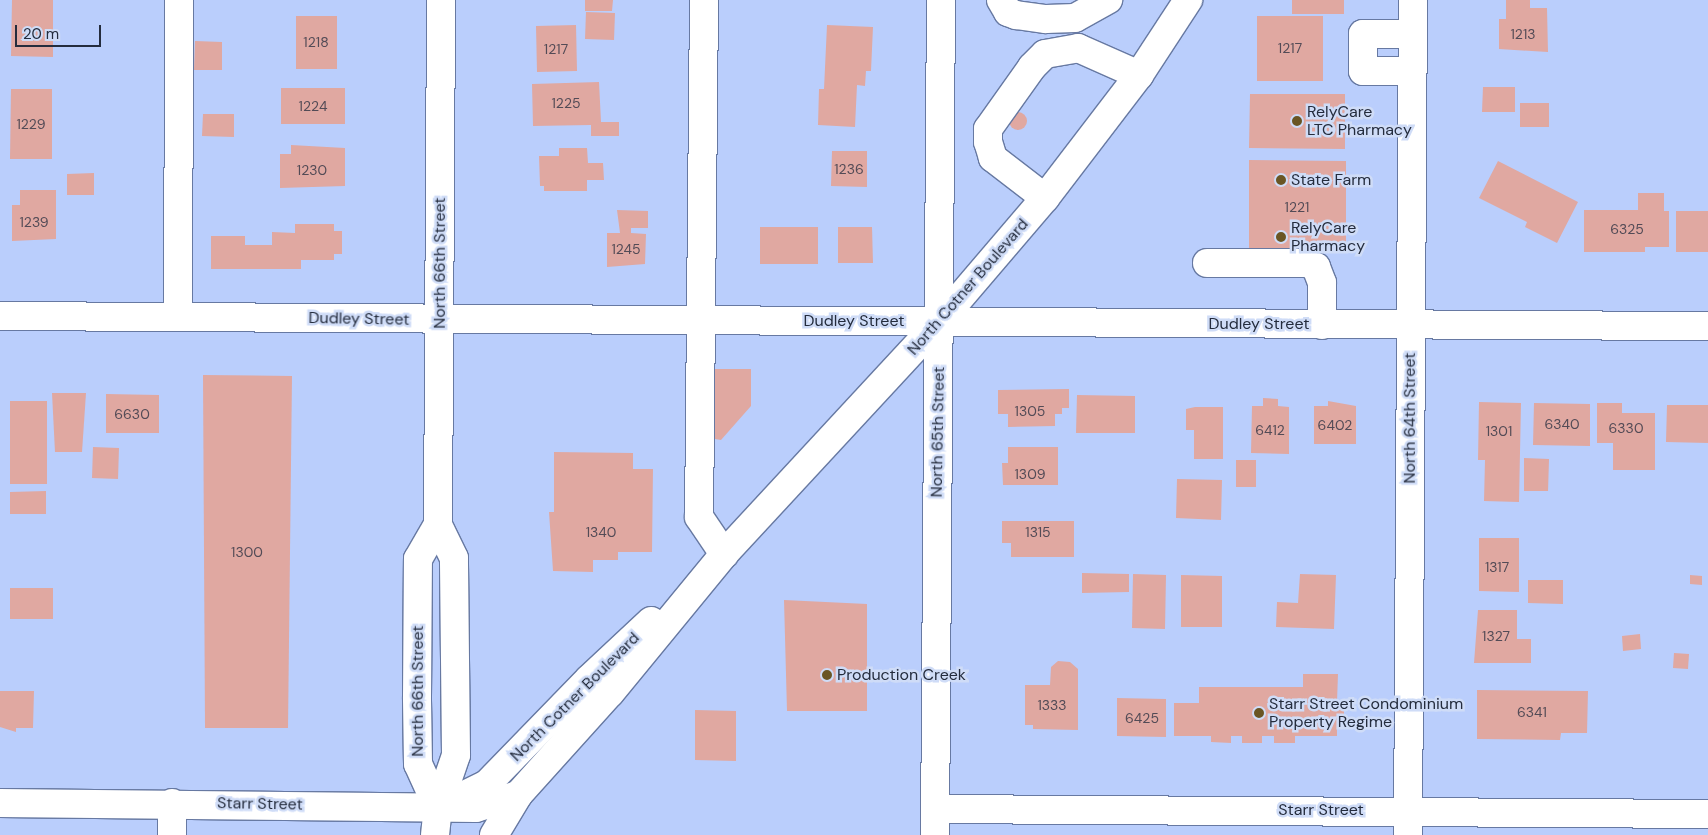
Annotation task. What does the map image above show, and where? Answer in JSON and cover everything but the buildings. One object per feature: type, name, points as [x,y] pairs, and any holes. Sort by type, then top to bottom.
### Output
[{"type":"street","points":[[178,317],[179,0]]},
{"type":"street","name":"North 66th Street","points":[[438,808],[456,755],[454,558],[438,525],[441,0]]},
{"type":"street","points":[[704,0],[699,517],[724,554]]},
{"type":"street","name":"North 65th Street","points":[[935,822],[941,0]]},
{"type":"street","points":[[1001,0],[1008,12],[1016,16],[1046,19],[1075,18],[1108,0]]},
{"type":"street","name":"North Cotner Boulevard","points":[[494,835],[518,795],[610,693],[724,554],[940,321],[1045,198],[1139,75],[1188,0]]},
{"type":"street","name":"North 64th Street","points":[[1408,823],[1413,0]]},
{"type":"street","points":[[1412,34],[1363,34],[1363,71],[1412,71]]},
{"type":"street","points":[[1045,198],[993,158],[988,142],[988,129],[1032,67],[1045,54],[1078,48],[1139,75]]},
{"type":"street","points":[[1208,263],[1307,263],[1316,267],[1322,283],[1322,324]]},
{"type":"street","name":"Dudley Street","points":[[0,316],[1708,326]]},
{"type":"street","name":"North 66th Street","points":[[438,525],[418,560],[417,687],[418,764],[438,808]]},
{"type":"street","name":"North Cotner Boulevard","points":[[438,808],[488,784],[589,679],[724,554]]},
{"type":"street","name":"Starr Street","points":[[0,803],[476,808],[518,795]]},
{"type":"street","points":[[172,804],[172,835]]},
{"type":"street","points":[[435,835],[438,808]]},
{"type":"street","name":"Starr Street","points":[[935,822],[1408,823],[1708,814]]},
{"type":"place","name":"RelyCare LTC Pharmacy","points":[[1297,121]]},
{"type":"place","name":"State Farm","points":[[1281,180]]},
{"type":"place","name":"RelyCare Pharmacy","points":[[1281,237]]},
{"type":"place","name":"Production Creek","points":[[827,675]]},
{"type":"place","name":"Starr Street Condominium Property Regime","points":[[1259,713]]}]
